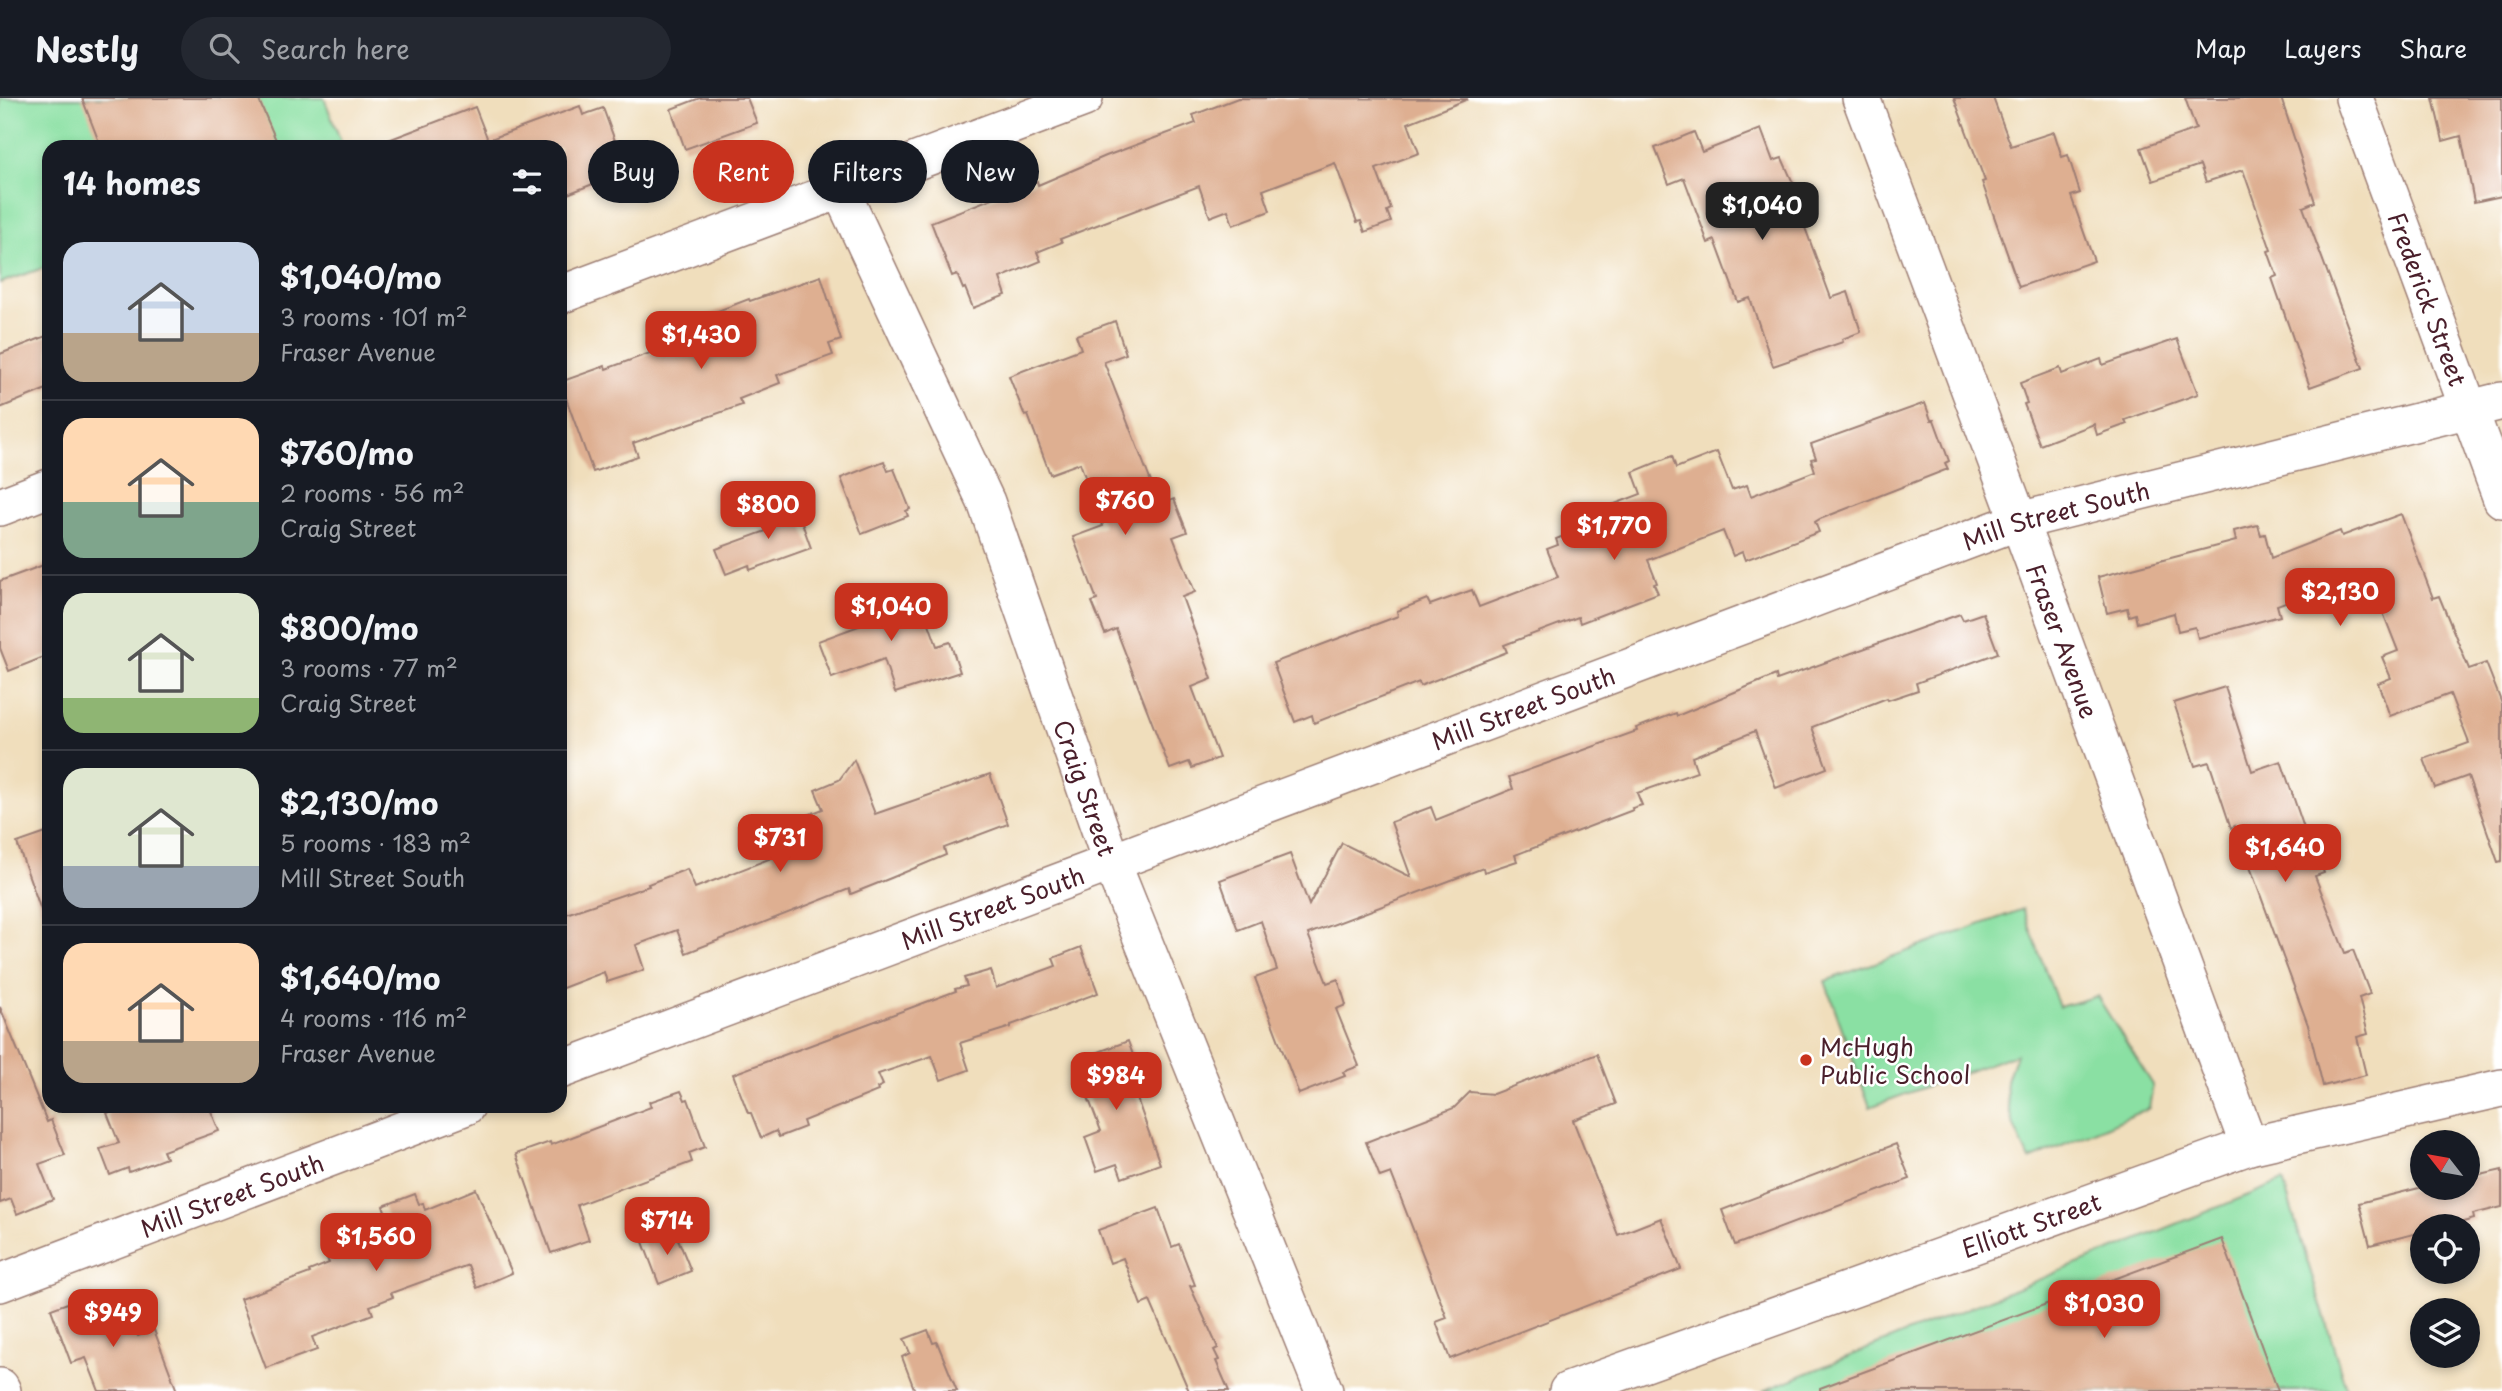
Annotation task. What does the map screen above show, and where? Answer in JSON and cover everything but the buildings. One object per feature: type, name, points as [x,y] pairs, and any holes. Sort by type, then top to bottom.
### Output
[{"type":"street","points":[[927,157],[1084,98]]},
{"type":"street","name":"Fraser Avenue","points":[[1861,98],[2020,521],[2249,1146]]},
{"type":"street","name":"Frederick Street","points":[[2354,98],[2486,405],[2502,499]]},
{"type":"street","points":[[567,292],[808,201]]},
{"type":"street","name":"Craig Street","points":[[847,203],[986,502],[1111,861],[1324,1391]]},
{"type":"street","name":"Mill Street South","points":[[567,1067],[2020,521],[2486,405]]},
{"type":"street","points":[[0,507],[42,491]]},
{"type":"street","name":"Elliott Street","points":[[1568,1391],[2249,1146],[2502,1088]]},
{"type":"street","name":"Mill Street South","points":[[0,1283],[448,1113]]},
{"type":"green space","points":[[0,98],[324,98],[340,140],[42,140],[42,268],[0,283]]},
{"type":"green space","points":[[2023,909],[2059,1007],[2097,996],[2153,1085],[2149,1108],[2030,1160],[2016,1131],[2008,1102],[2007,1081],[2016,1054],[1870,1107],[1825,981]]},
{"type":"green space","points":[[2283,1181],[2347,1391],[1763,1391]]},
{"type":"place","name":"McHugh Public School","points":[[1806,1060]]}]
